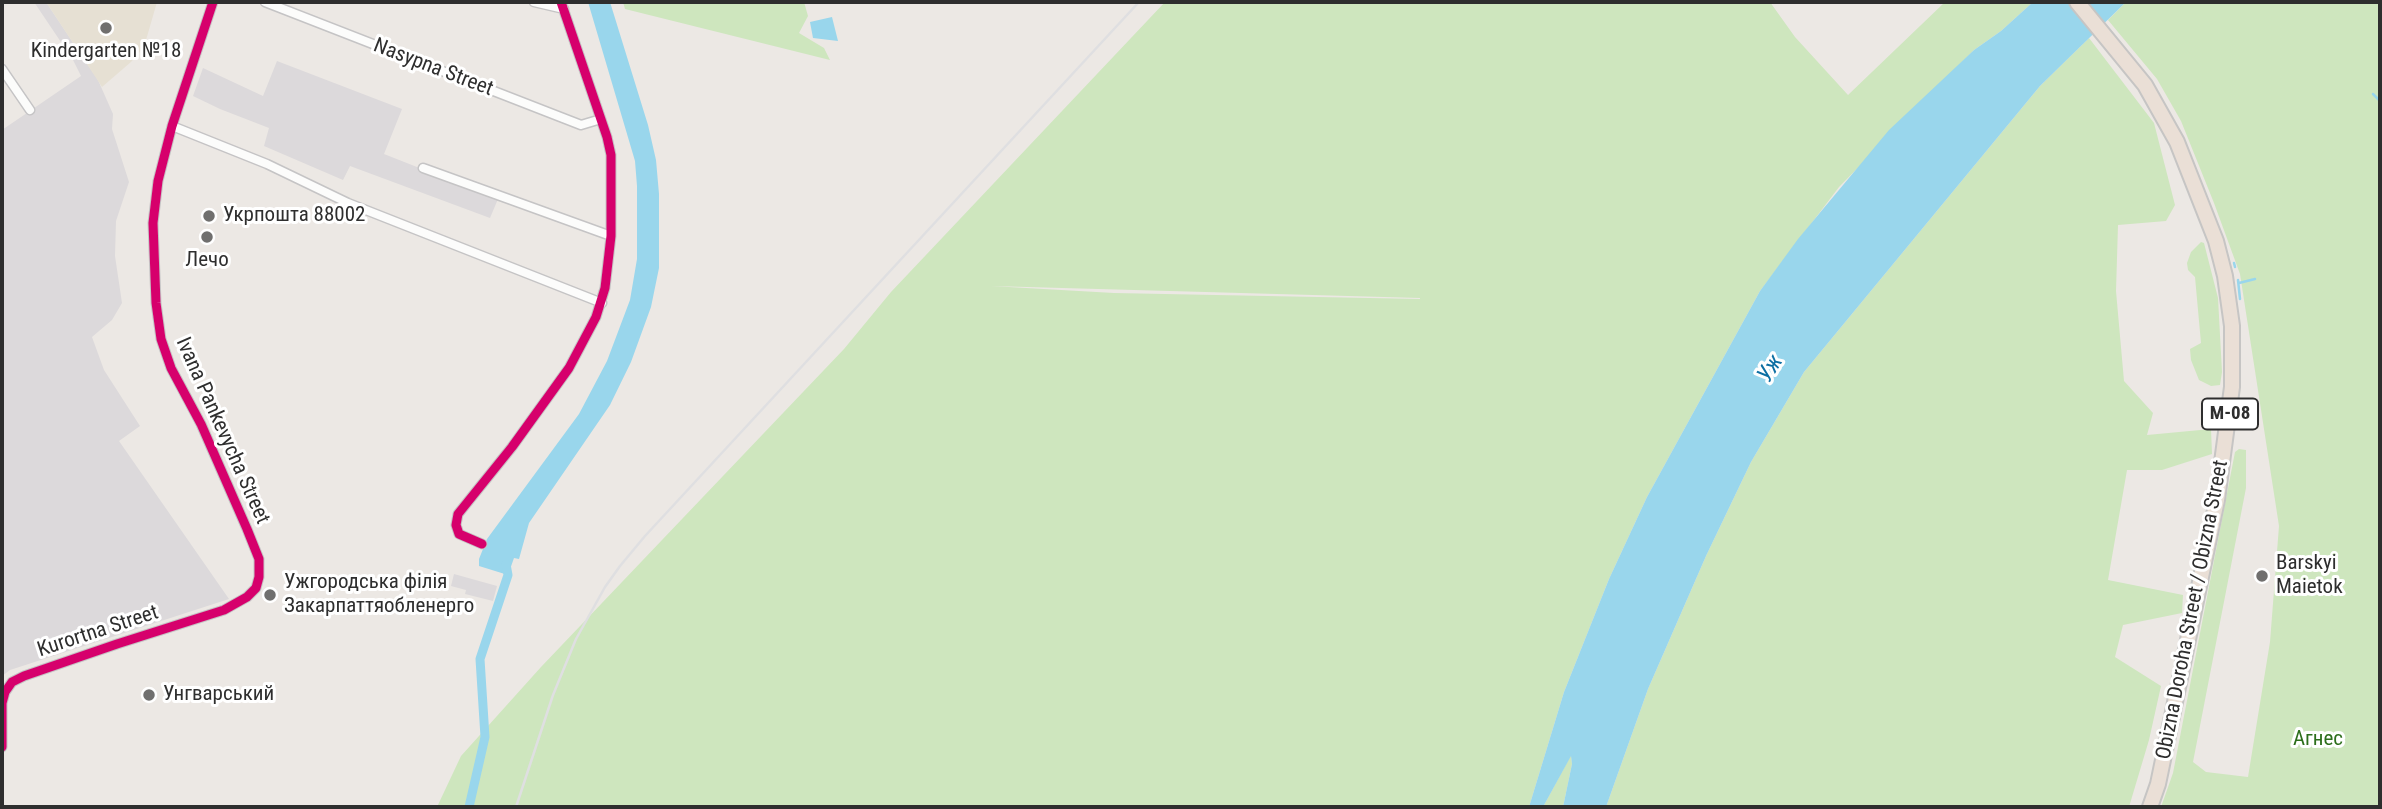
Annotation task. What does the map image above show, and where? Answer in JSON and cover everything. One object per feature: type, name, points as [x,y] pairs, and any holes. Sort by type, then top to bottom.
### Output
[{"type":"highway","name":"Obizna Doroha Street / Obizna Street","points":[[2077,2],[2145,85],[2166,120],[2186,163],[2205,211],[2225,276],[2233,346],[2230,418],[2217,500],[2158,784],[2150,807]]},
{"type":"street","name":"Ivana Pankevycha Street","points":[[213,2],[172,126],[158,181],[153,223],[153,264],[158,325],[171,368],[201,424],[259,559],[256,589]]},
{"type":"street","name":"Nasypna Street","points":[[265,2],[580,125],[601,119]]},
{"type":"street","points":[[482,544],[459,534],[456,525],[458,513],[512,447],[558,384],[584,341],[601,303],[611,236],[611,155],[601,119],[562,5],[534,2]]},
{"type":"street","points":[[2,69],[30,110]]},
{"type":"street","points":[[172,126],[267,164],[348,203],[601,303]]},
{"type":"street","points":[[424,168],[611,236]]},
{"type":"street","name":"Kurortna Street","points":[[2,747],[2,703],[5,691],[12,682],[117,644],[224,610],[243,601],[256,589]]},
{"type":"shaded area","points":[[34,2],[46,2],[98,80],[113,114],[112,129],[129,182],[116,221],[115,256],[122,303],[112,320],[92,337],[104,370],[140,426],[119,441],[229,599],[10,670],[2,676],[2,130],[81,76]]},
{"type":"shaded area","name":"Kindergarten №18","points":[[46,2],[157,2],[144,47],[102,87]]},
{"type":"shaded area","points":[[277,61],[402,109],[384,154],[498,199],[490,218],[350,166],[343,180],[264,146],[269,128],[193,96],[203,68],[263,96]]},
{"type":"shaded area","points":[[454,574],[497,586],[493,601],[465,594],[466,590],[451,586]]},
{"type":"green space","points":[[623,2],[804,2],[808,16],[799,33],[824,48],[830,60],[625,9]]},
{"type":"green space","points":[[1165,2],[1770,2],[1795,37],[1848,95],[1945,2],[2033,2],[2001,31],[1974,50],[1839,187],[1760,291],[1647,497],[1609,579],[1564,692],[1529,807],[437,807],[461,756],[541,667],[844,349],[891,292]],"holes":[[[991,286],[1420,298],[1114,293]]]},
{"type":"green space","name":"Агнес","points":[[2126,2],[2380,2],[2380,807],[2161,807],[2173,773],[2235,452],[2239,449],[2246,450],[2246,488],[2193,762],[2206,772],[2248,777],[2270,642],[2279,526],[2240,274],[2181,121],[2157,79],[2108,20]]},
{"type":"green space","points":[[2089,38],[2154,123],[2175,205],[2166,221],[2118,225],[2116,291],[2124,381],[2153,413],[2147,435],[2211,429],[2212,454],[2162,470],[2127,470],[2108,580],[2183,595],[2182,613],[2123,625],[2115,657],[2161,686],[2149,740],[2129,807],[1606,807],[1648,689],[1706,556],[1751,462],[1804,372],[2040,86]]},
{"type":"green space","points":[[2201,242],[2204,243],[2218,298],[2222,372],[2220,385],[2211,386],[2199,380],[2191,360],[2190,349],[2201,343],[2195,277],[2188,270],[2187,263],[2191,252]]},
{"type":"green space","points":[[1571,755],[1572,764],[1563,807],[1543,807]]},
{"type":"water","points":[[588,2],[610,2],[648,125],[656,160],[659,194],[659,268],[651,307],[631,362],[610,405],[529,523],[519,559],[514,558],[508,575],[479,566],[487,539],[579,414],[607,361],[630,300],[637,259],[635,161]]},
{"type":"water","name":"Уж","points":[[2033,2],[2126,2],[2040,86],[1804,372],[1751,462],[1706,556],[1648,689],[1606,807],[1563,807],[1572,764],[1571,756],[1543,807],[1529,807],[1564,692],[1609,579],[1647,497],[1760,291],[1798,239],[1889,130],[1974,50],[2001,31]]},
{"type":"water","points":[[832,17],[838,41],[813,38],[810,22]]},
{"type":"waterway","points":[[2373,94],[2380,101]]},
{"type":"waterway","points":[[2234,263],[2235,267]]},
{"type":"waterway","points":[[2239,283],[2255,279]]},
{"type":"waterway","points":[[2238,280],[2240,299]]},
{"type":"waterway","points":[[469,807],[485,737],[480,659],[508,575],[506,564]]},
{"type":"railway","points":[[516,807],[553,695],[576,639],[620,566],[1139,2]]},
{"type":"cycle path","points":[[2,747],[2,703],[12,682],[117,644],[224,610],[247,597],[256,588],[259,559],[201,424],[171,368],[161,339],[156,303],[153,223],[158,181],[172,126],[213,2]]},
{"type":"cycle path","points":[[482,544],[459,534],[456,525],[458,514],[512,447],[569,368],[596,317],[605,288],[611,236],[611,155],[561,2]]},
{"type":"place","name":"Kindergarten №18","points":[[106,28]]},
{"type":"place","name":"Укрпошта 88002","points":[[209,216]]},
{"type":"place","name":"Лечо","points":[[207,237]]},
{"type":"place","name":"Barskyi Maietok","points":[[2262,576]]},
{"type":"place","name":"Ужгородська філія Закарпаттяобленерго","points":[[270,595]]},
{"type":"place","name":"Унгварський","points":[[149,695]]}]
